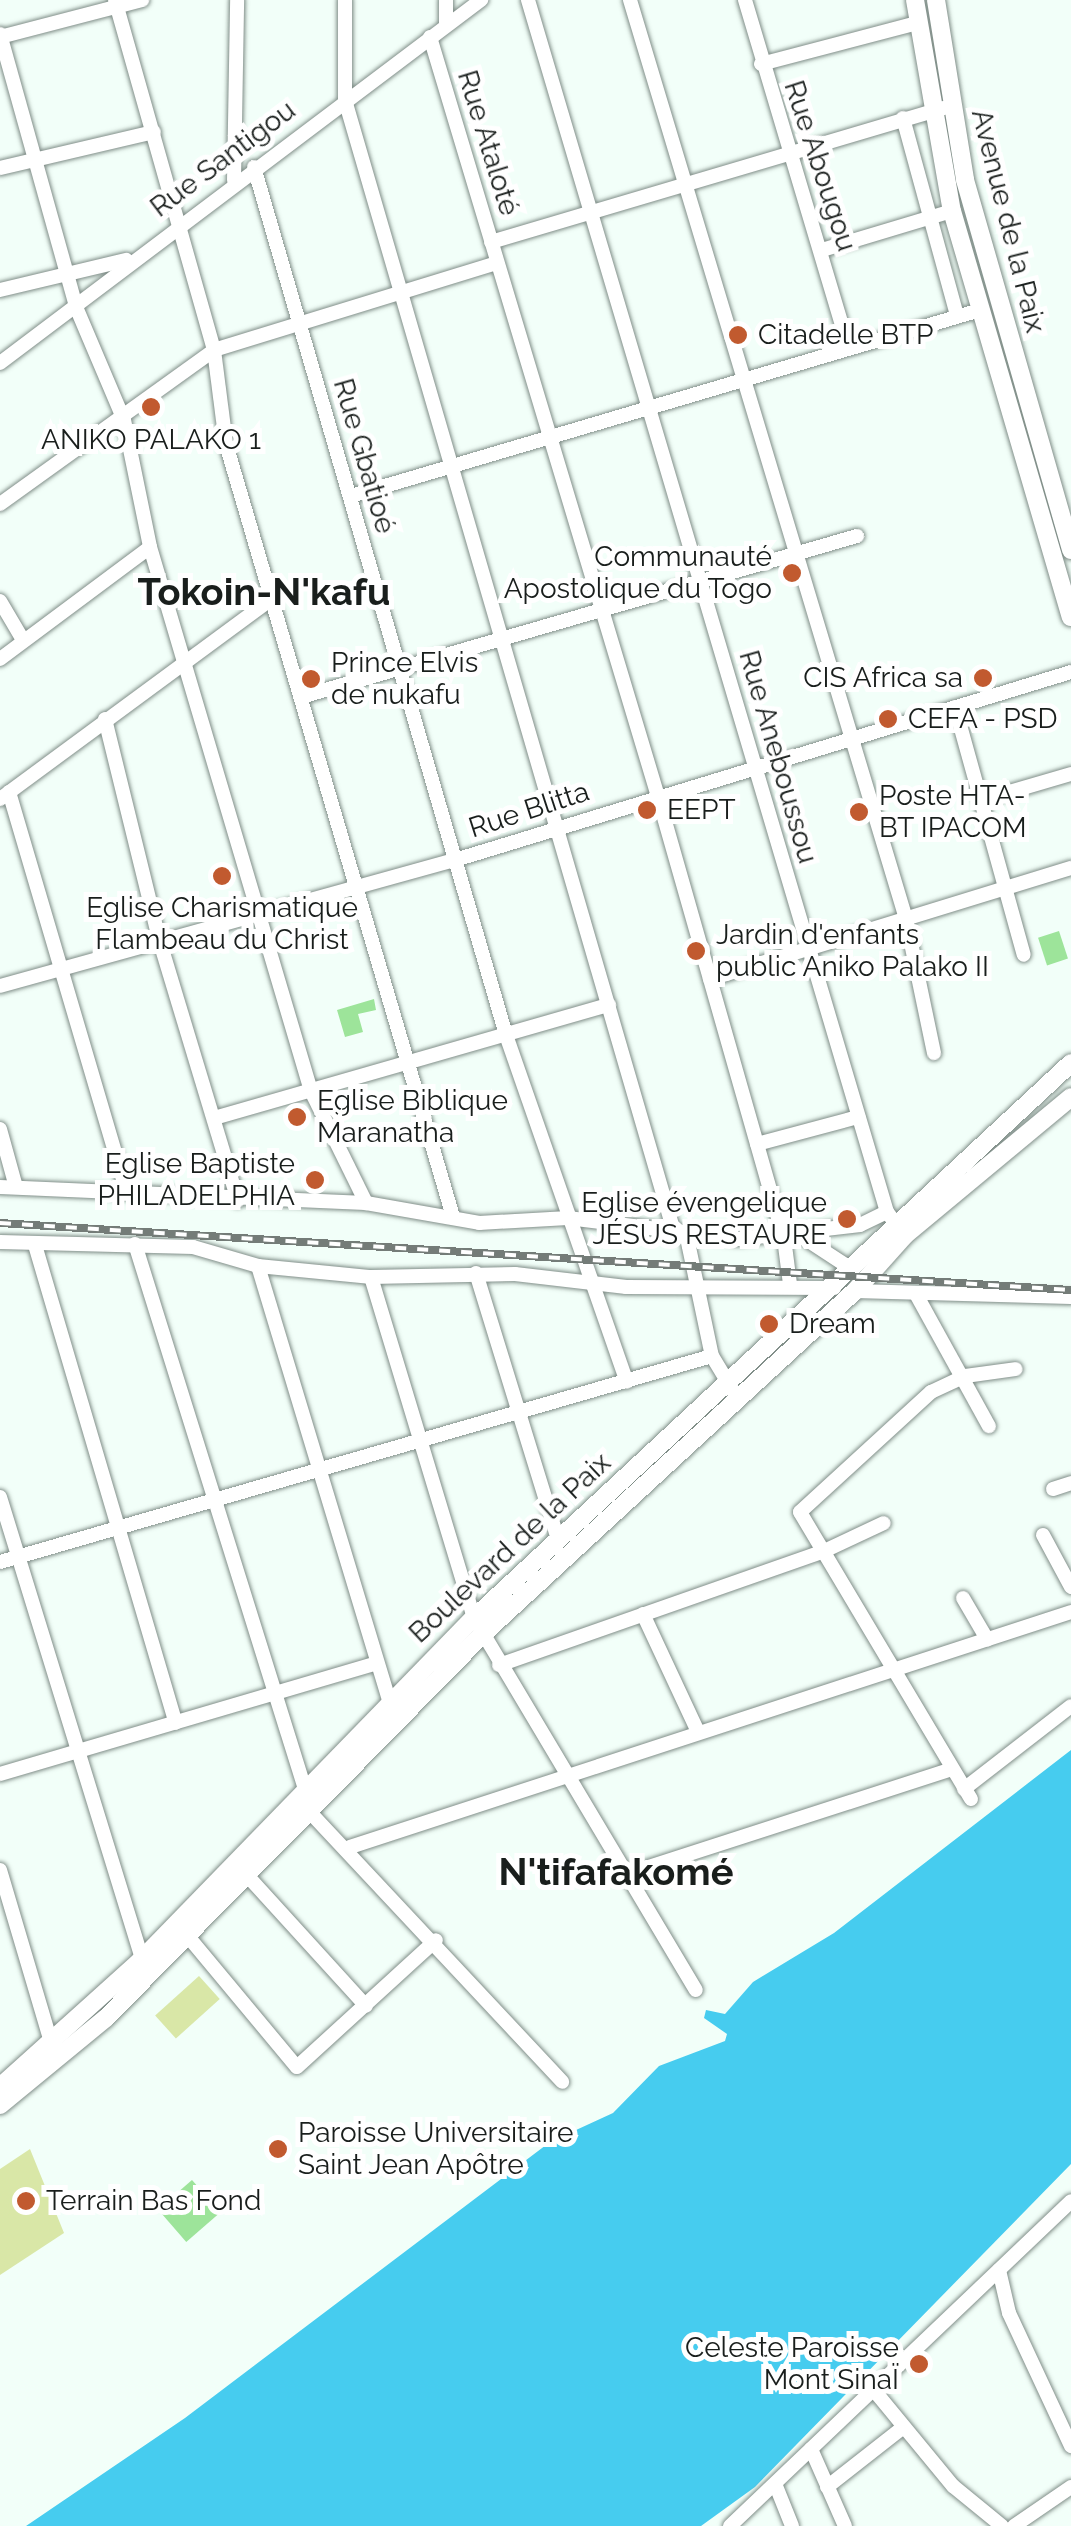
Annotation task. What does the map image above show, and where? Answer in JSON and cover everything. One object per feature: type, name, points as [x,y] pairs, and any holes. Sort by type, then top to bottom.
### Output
[{"type":"main road","points":[[915,0],[930,111],[952,211],[1071,616]]},
{"type":"main road","name":"Avenue de la Paix","points":[[937,9],[950,106],[1071,550]]},
{"type":"main road","name":"Boulevard de la Paix","points":[[0,2105],[145,1966],[304,1786],[388,1701],[478,1626],[732,1392],[846,1282],[896,1224],[1071,1063]]},
{"type":"main road","name":"Boulevard de la Paix","points":[[896,1224],[1024,1138],[1071,1097]]},
{"type":"main road","points":[[1008,1120],[1024,1138]]},
{"type":"main road","name":"Boulevard de la Paix","points":[[0,2087],[186,1934],[558,1540],[732,1392]]},
{"type":"street","points":[[142,0],[116,3],[0,36],[76,307],[124,420],[150,547],[311,1092],[366,1203]]},
{"type":"street","points":[[234,180],[238,0]]},
{"type":"street","points":[[345,0],[345,100],[555,830],[680,1233],[702,1290],[712,1356],[732,1392]]},
{"type":"street","points":[[446,0],[446,25]]},
{"type":"street","name":"Rue Santigou","points":[[0,363],[234,180],[481,0]]},
{"type":"street","name":"Rue Aneboussou","points":[[528,0],[858,1117],[896,1224]]},
{"type":"street","points":[[630,0],[740,382],[798,554],[906,919],[934,1052]]},
{"type":"street","name":"Rue Abougou","points":[[744,0],[786,159],[822,250],[849,348]]},
{"type":"street","points":[[116,3],[214,350],[226,444],[453,1217]]},
{"type":"street","points":[[761,64],[917,23]]},
{"type":"street","name":"Rue Ataloté","points":[[430,36],[658,793],[784,1238],[790,1284]]},
{"type":"street","points":[[491,242],[588,210],[686,188],[786,159],[903,118],[950,106]]},
{"type":"street","points":[[903,118],[957,315]]},
{"type":"street","points":[[0,168],[154,132]]},
{"type":"street","name":"Rue Gbatioé","points":[[254,167],[506,1035],[568,1218],[597,1284],[627,1382]]},
{"type":"street","points":[[822,250],[952,211]]},
{"type":"street","points":[[0,290],[132,259]]},
{"type":"street","points":[[0,504],[124,420],[214,350],[498,263]]},
{"type":"street","points":[[350,496],[980,310]]},
{"type":"street","points":[[301,697],[857,536]]},
{"type":"street","points":[[0,659],[150,547]]},
{"type":"street","points":[[126,1190],[62,968],[4,795],[271,599]]},
{"type":"street","points":[[0,600],[24,640]]},
{"type":"street","name":"Rue Blitta","points":[[0,986],[256,909],[356,889],[455,860],[658,793],[1071,672]]},
{"type":"street","points":[[955,707],[1024,955]]},
{"type":"street","points":[[105,720],[159,939],[238,1200]]},
{"type":"street","points":[[982,800],[1071,774]]},
{"type":"street","points":[[710,979],[1071,868]]},
{"type":"street","points":[[214,1118],[609,1004]]},
{"type":"street","points":[[758,1144],[858,1117]]},
{"type":"street","points":[[0,1129],[8,1188],[366,1203],[453,1217],[568,1218],[680,1233],[784,1238],[896,1224]]},
{"type":"street","points":[[801,1236],[846,1282]]},
{"type":"street","points":[[0,1242],[135,1244],[215,1251],[258,1266],[371,1277],[476,1273],[702,1290],[846,1282],[916,1294],[1071,1297]]},
{"type":"street","points":[[34,1244],[176,1723]]},
{"type":"street","points":[[135,1244],[304,1786]]},
{"type":"street","points":[[258,1266],[373,1664],[388,1701]]},
{"type":"street","points":[[476,1273],[558,1540]]},
{"type":"street","points":[[371,1277],[478,1626],[696,1990]]},
{"type":"street","points":[[916,1294],[966,1376],[989,1426]]},
{"type":"street","points":[[0,1562],[712,1356]]},
{"type":"street","points":[[1016,1370],[966,1376],[918,1401],[803,1503],[800,1518],[968,1794],[1071,1706]]},
{"type":"street","points":[[1053,1489],[1071,1483]]},
{"type":"street","points":[[0,1497],[145,1966]]},
{"type":"street","points":[[499,1665],[822,1552],[884,1523]]},
{"type":"street","points":[[1043,1535],[1071,1586]]},
{"type":"street","points":[[964,1598],[986,1640]]},
{"type":"street","points":[[350,1847],[1071,1612]]},
{"type":"street","points":[[642,1614],[698,1732]]},
{"type":"street","points":[[0,1774],[373,1664]]},
{"type":"street","points":[[627,1874],[952,1769]]},
{"type":"street","points":[[306,1808],[350,1847],[562,2082]]},
{"type":"street","points":[[0,1870],[52,2045]]},
{"type":"street","points":[[244,1872],[366,2006]]},
{"type":"street","points":[[186,1934],[297,2066],[436,1940]]},
{"type":"street","points":[[730,2526],[1071,2202]]},
{"type":"street","points":[[999,2270],[1009,2313],[1071,2446]]},
{"type":"street","points":[[874,2389],[901,2428],[1002,2526]]},
{"type":"street","points":[[828,2487],[901,2428]]},
{"type":"street","points":[[811,2450],[845,2526]]},
{"type":"street","points":[[776,2486],[792,2526]]},
{"type":"street","points":[[1014,2526],[1071,2487]]},
{"type":"green space","points":[[199,1976],[220,1999],[176,2039],[155,2015]]},
{"type":"green space","name":"Terrain Bas Fond","points":[[30,2149],[64,2233],[0,2275],[0,2169]]},
{"type":"water","points":[[1071,1750],[1071,2164],[755,2487],[701,2526],[26,2526],[185,2418],[550,2142],[613,2113],[659,2066],[725,2041],[727,2034],[704,2018],[706,2010],[725,2014],[753,1982],[834,1933]]},
{"type":"building","points":[[1059,931],[1068,959],[1047,965],[1038,938]]},
{"type":"building","points":[[374,999],[376,1010],[358,1014],[363,1032],[345,1037],[337,1010]]},
{"type":"building","points":[[192,2180],[220,2212],[186,2242],[158,2210]]},
{"type":"railway","points":[[0,1223],[1071,1290]]},
{"type":"place","name":"Citadelle BTP","points":[[738,335]]},
{"type":"place","name":"ANIKO PALAKO 1","points":[[151,407]]},
{"type":"place","name":"Communauté Apostolique du Togo","points":[[792,573]]},
{"type":"place","name":"CIS Africa sa","points":[[983,678]]},
{"type":"place","name":"Prince Elvis de nukafu","points":[[311,679]]},
{"type":"place","name":"CEFA - PSD","points":[[888,719]]},
{"type":"place","name":"EEPT","points":[[647,810]]},
{"type":"place","name":"Poste HTA- BT IPACOM","points":[[859,812]]},
{"type":"place","name":"Eglise Charismatique Flambeau du Christ","points":[[222,876]]},
{"type":"place","name":"Jardin d'enfants public Aniko Palako II","points":[[696,951]]},
{"type":"place","name":"Eglise Biblique Maranatha","points":[[297,1117]]},
{"type":"place","name":"Eglise Baptiste PHILADELPHIA","points":[[315,1180]]},
{"type":"place","name":"Eglise évengelique JÉSUS RESTAURE","points":[[847,1219]]},
{"type":"place","name":"Dream","points":[[769,1324]]},
{"type":"place","name":"Paroisse Universitaire Saint Jean Apôtre","points":[[278,2149]]},
{"type":"place","name":"Terrain Bas Fond","points":[[26,2201]]},
{"type":"place","name":"Celeste Paroisse Mont SinaÏ","points":[[919,2364]]},
{"type":"district","name":"Tokoin-N'kafu","points":[[264,592]]},
{"type":"district","name":"N'tifafakomé","points":[[616,1872]]}]
